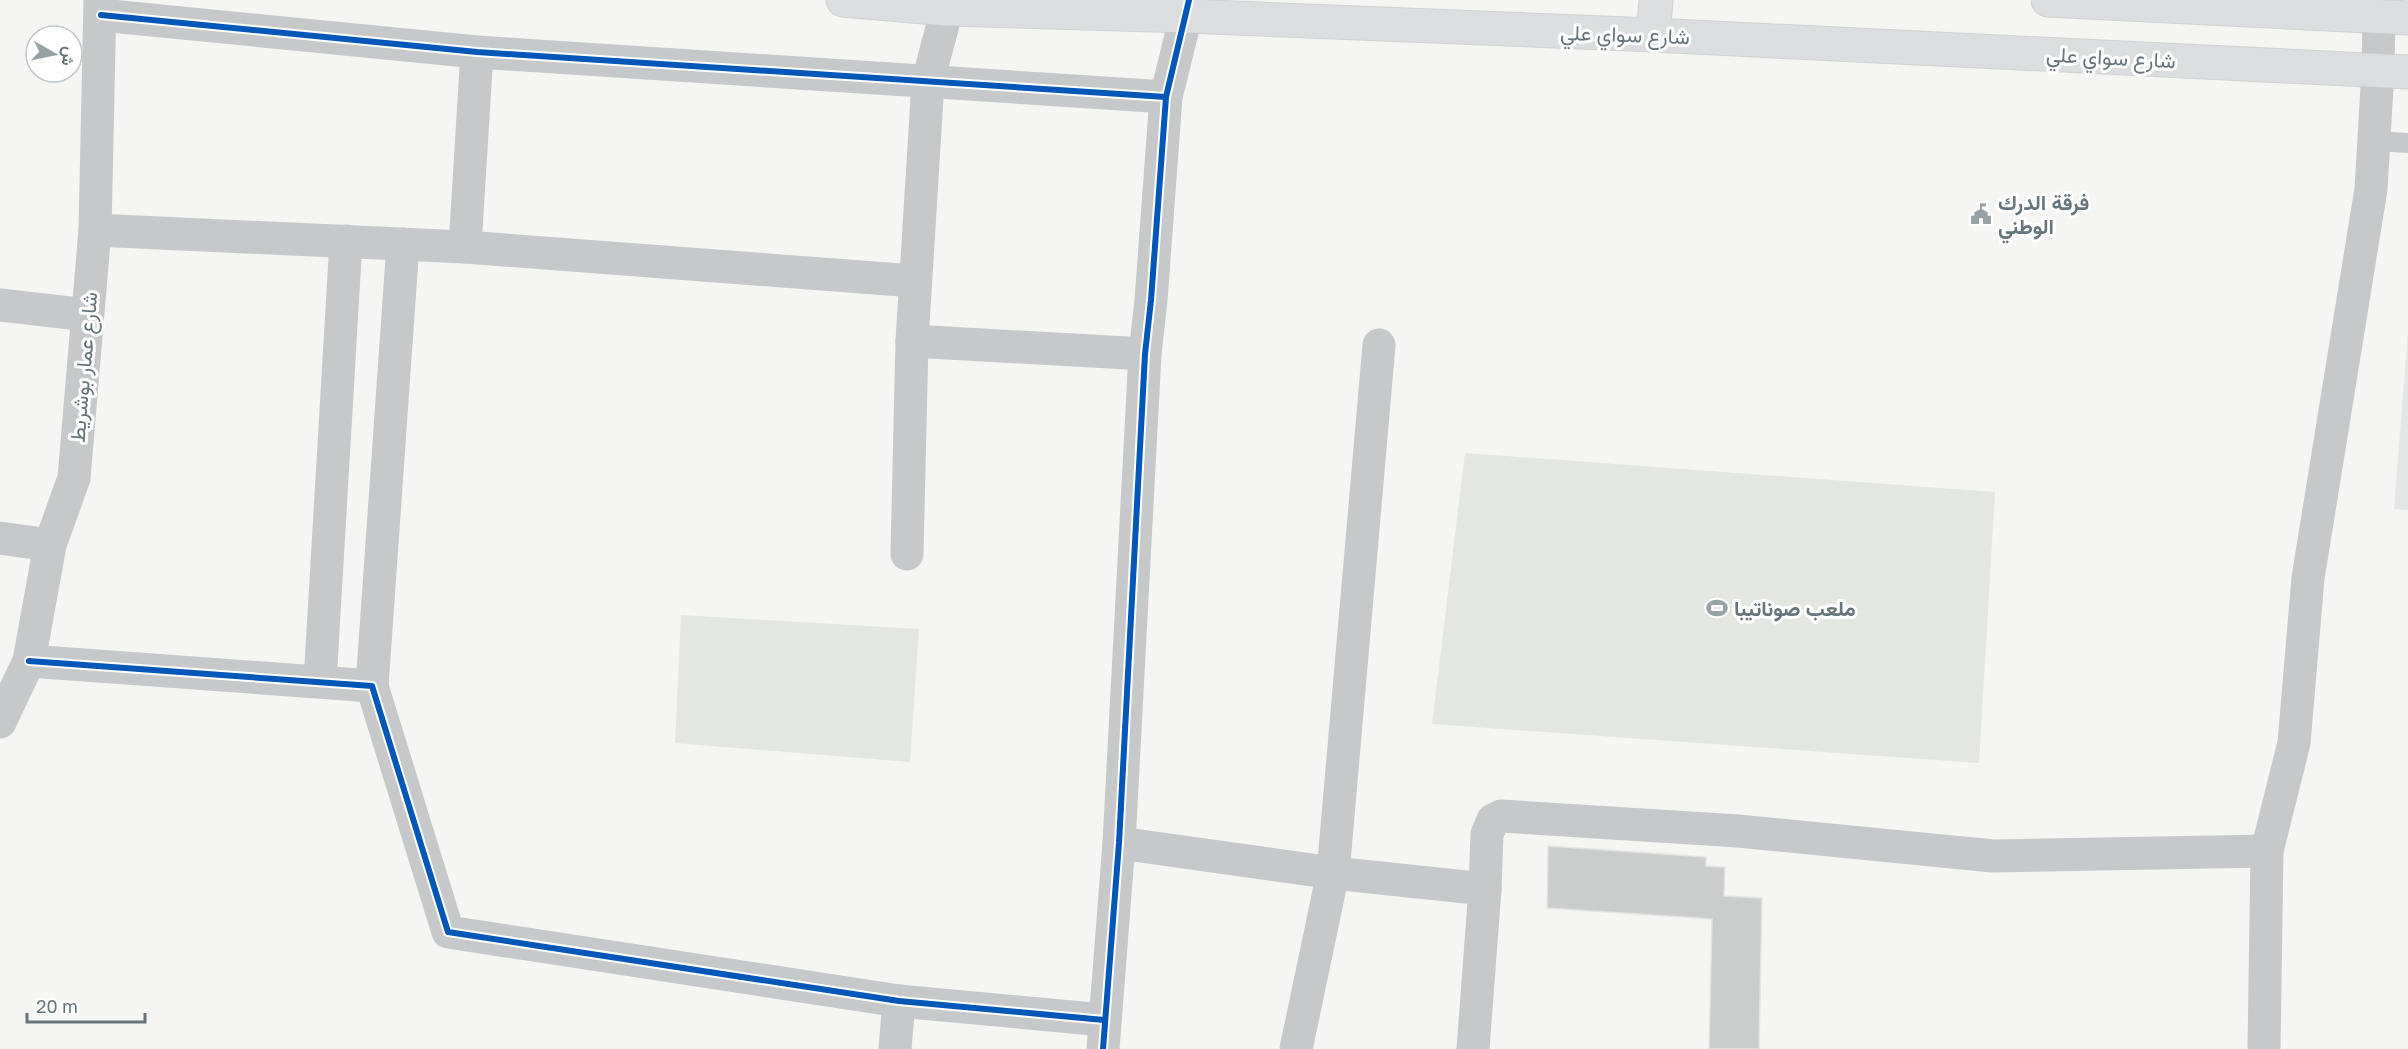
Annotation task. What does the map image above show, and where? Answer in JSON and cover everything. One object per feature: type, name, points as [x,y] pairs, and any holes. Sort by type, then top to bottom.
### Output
[{"type":"main road","name":"شارع سواي علي","points":[[843,0],[1187,8],[1653,35],[2393,71]]},
{"type":"main road","points":[[1653,35],[1656,0]]},
{"type":"main road","points":[[2048,0],[2393,17]]},
{"type":"street","points":[[907,554],[914,281],[928,81],[950,4]]},
{"type":"street","points":[[101,8],[477,52],[1166,97]]},
{"type":"street","name":"شارع عمار بوشريط","points":[[0,722],[29,661],[50,545],[74,478],[95,230],[101,8]]},
{"type":"street","points":[[403,244],[372,686],[448,932],[1103,1034],[1119,843],[1145,354],[1166,97],[1187,8]]},
{"type":"street","points":[[2264,1049],[2267,851],[2295,743],[2308,578],[2371,189],[2374,141],[2393,71],[2393,17]]},
{"type":"street","points":[[465,247],[477,52]]},
{"type":"street","points":[[95,230],[465,247],[914,281]]},
{"type":"street","points":[[320,682],[346,241]]},
{"type":"street","points":[[0,304],[87,315]]},
{"type":"street","points":[[912,341],[1145,354]]},
{"type":"street","points":[[1296,1049],[1333,873],[1379,345]]},
{"type":"street","points":[[0,538],[50,545]]},
{"type":"street","points":[[29,661],[372,686]]},
{"type":"street","points":[[1473,1049],[1487,834],[1493,820],[1502,816],[1738,831],[1993,856],[2267,851]]},
{"type":"street","points":[[1119,843],[1333,873],[1485,889]]},
{"type":"street","points":[[895,1049],[898,1002]]},
{"type":"lane","points":[[2374,141],[2408,143]]},
{"type":"shaded area","points":[[2408,331],[2408,510],[2394,509]]},
{"type":"shaded area","name":"ملعب صوناتيبا","points":[[1465,453],[1995,492],[1979,763],[1432,724]]},
{"type":"shaded area","points":[[681,615],[919,629],[910,762],[675,743]]},
{"type":"building","points":[[1548,846],[1706,857],[1706,866],[1725,867],[1724,896],[1762,898],[1759,1049],[1709,1049],[1712,919],[1547,908]]},
{"type":"cycle path","points":[[1103,1049],[1119,843],[1145,354],[1166,97],[1189,0]]},
{"type":"cycle path","points":[[101,15],[477,52],[1166,97]]},
{"type":"cycle path","points":[[29,661],[372,686],[448,932],[899,1001],[1104,1020]]},
{"type":"place","name":"فرقة الدرك الوطني","points":[[1981,214]]},
{"type":"place","name":"ملعب صوناتيبا","points":[[1717,608]]}]
